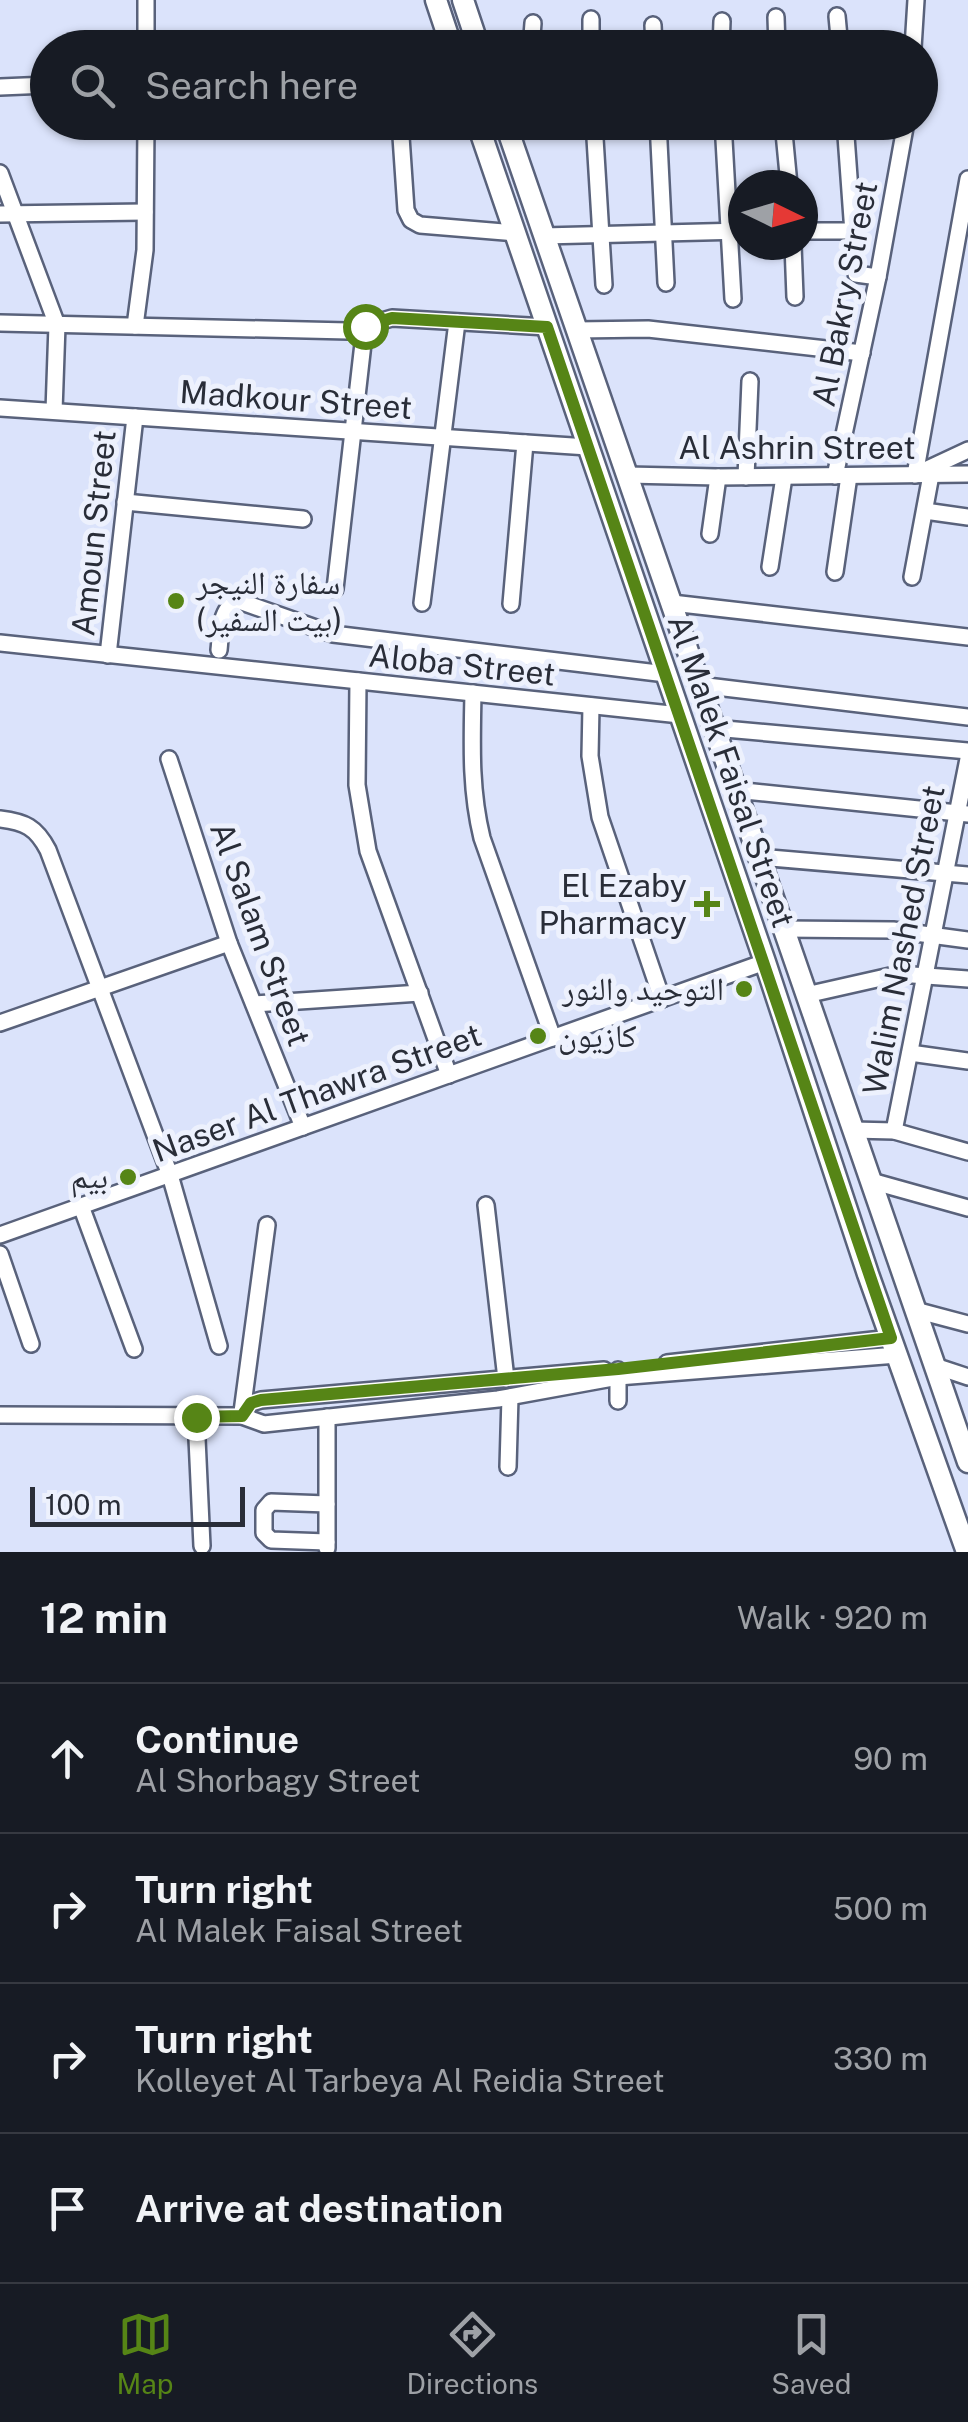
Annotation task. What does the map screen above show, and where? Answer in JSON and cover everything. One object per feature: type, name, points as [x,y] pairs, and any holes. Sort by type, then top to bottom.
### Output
[{"type":"main road","points":[[436,0],[446,30]]},
{"type":"main road","points":[[464,0],[474,30]]},
{"type":"main road","name":"Al Malek Faisal Street","points":[[484,140],[868,1274],[967,1552]]},
{"type":"main road","name":"Al Malek Faisal Street","points":[[511,140],[966,1453]]},
{"type":"main road","points":[[851,1223],[867,1229],[884,1218]]},
{"type":"main road","points":[[868,1274],[881,1262],[900,1265]]},
{"type":"street","points":[[146,0],[146,30]]},
{"type":"street","points":[[914,30],[916,0]]},
{"type":"street","points":[[837,16],[838,30]]},
{"type":"street","points":[[776,17],[776,30]]},
{"type":"street","points":[[591,19],[591,30]]},
{"type":"street","points":[[722,20],[722,30]]},
{"type":"street","points":[[533,23],[533,30]]},
{"type":"street","points":[[653,25],[653,30]]},
{"type":"street","points":[[0,87],[30,86]]},
{"type":"street","points":[[135,326],[142,288],[146,140]]},
{"type":"street","points":[[401,140],[406,210],[411,220],[420,225],[515,233]]},
{"type":"street","points":[[595,140],[604,284]]},
{"type":"street","points":[[659,140],[666,283]]},
{"type":"street","points":[[725,140],[729,170]]},
{"type":"street","points":[[784,140],[787,170]]},
{"type":"street","points":[[846,140],[856,274],[878,277]]},
{"type":"street","name":"Al Bakry Street","points":[[834,572],[842,476],[903,140]]},
{"type":"street","points":[[0,173],[7,214],[57,324],[54,412]]},
{"type":"street","points":[[912,577],[925,510],[923,475],[968,179]]},
{"type":"street","points":[[7,214],[145,212]]},
{"type":"street","points":[[818,231],[853,230]]},
{"type":"street","points":[[542,236],[728,231]]},
{"type":"street","points":[[733,300],[735,260]]},
{"type":"street","points":[[794,260],[795,297]]},
{"type":"street","points":[[0,322],[348,331],[392,318],[547,327]]},
{"type":"street","points":[[422,603],[457,322]]},
{"type":"street","points":[[336,589],[365,326]]},
{"type":"street","points":[[576,330],[648,330],[862,353]]},
{"type":"street","points":[[746,477],[750,381]]},
{"type":"street","name":"Madkour Street","points":[[0,408],[588,447]]},
{"type":"street","name":"Amoun Street","points":[[108,655],[135,417]]},
{"type":"street","points":[[511,604],[525,443]]},
{"type":"street","points":[[923,475],[968,450]]},
{"type":"street","name":"Al Ashrin Street","points":[[627,475],[718,478],[968,474]]},
{"type":"street","points":[[770,566],[784,477]]},
{"type":"street","points":[[710,534],[718,478]]},
{"type":"street","points":[[126,502],[303,518]]},
{"type":"street","points":[[925,510],[968,517]]},
{"type":"street","points":[[219,650],[226,610],[239,601],[333,634],[666,674]]},
{"type":"street","points":[[672,603],[968,637]]},
{"type":"street","name":"Aloba Street","points":[[0,643],[680,716]]},
{"type":"street","points":[[358,681],[357,785],[368,851],[449,1075]]},
{"type":"street","points":[[699,685],[968,716]]},
{"type":"street","points":[[472,693],[471,778],[475,808],[552,1038]]},
{"type":"street","points":[[591,706],[590,756],[600,816],[662,999]]},
{"type":"street","points":[[714,728],[968,752]]},
{"type":"street","name":"Al Salam Street","points":[[169,759],[229,943],[302,1127]]},
{"type":"street","name":"Walim Nashed Street","points":[[894,1131],[945,872],[962,813],[968,759]]},
{"type":"street","points":[[734,790],[962,813]]},
{"type":"street","points":[[0,820],[22,822],[38,831],[170,1175],[219,1346]]},
{"type":"street","points":[[758,857],[968,876]]},
{"type":"street","points":[[783,928],[882,929],[968,940]]},
{"type":"street","points":[[0,1023],[229,943]]},
{"type":"street","name":"Naser Al Thawra Street","points":[[0,1236],[765,962]]},
{"type":"street","points":[[806,995],[880,977],[925,974],[968,978]]},
{"type":"street","points":[[254,1004],[420,993]]},
{"type":"street","points":[[910,1053],[968,1062]]},
{"type":"street","points":[[853,1130],[894,1131],[968,1152]]},
{"type":"street","points":[[871,1181],[968,1208]]},
{"type":"street","points":[[486,1205],[508,1467]]},
{"type":"street","points":[[81,1206],[134,1349]]},
{"type":"street","points":[[242,1416],[267,1225]]},
{"type":"street","points":[[0,1254],[31,1344]]},
{"type":"street","points":[[915,1310],[968,1324]]},
{"type":"street","points":[[242,1416],[251,1403],[261,1400],[894,1347]]},
{"type":"street","points":[[935,1366],[968,1377]]},
{"type":"street","points":[[0,1415],[242,1416],[264,1424],[504,1398],[618,1373]]},
{"type":"street","points":[[618,1373],[618,1401]]},
{"type":"street","points":[[196,1417],[202,1546]]},
{"type":"street","points":[[327,1417],[327,1504],[327,1547],[271,1540],[264,1533],[264,1510],[271,1502],[327,1504]]},
{"type":"place","name":"سفارة النيجر (بيت السفير)","points":[[176,601]]},
{"type":"place","name":"El Ezaby Pharmacy","points":[[707,904]]},
{"type":"place","name":"التوحيد والنور","points":[[744,989]]},
{"type":"place","name":"كازيون","points":[[538,1036]]},
{"type":"place","name":"بيم","points":[[128,1177]]},
{"type":"route","points":[[196,1417],[242,1416],[251,1403],[261,1400],[618,1369],[891,1338],[547,327],[392,318],[365,326]]}]
